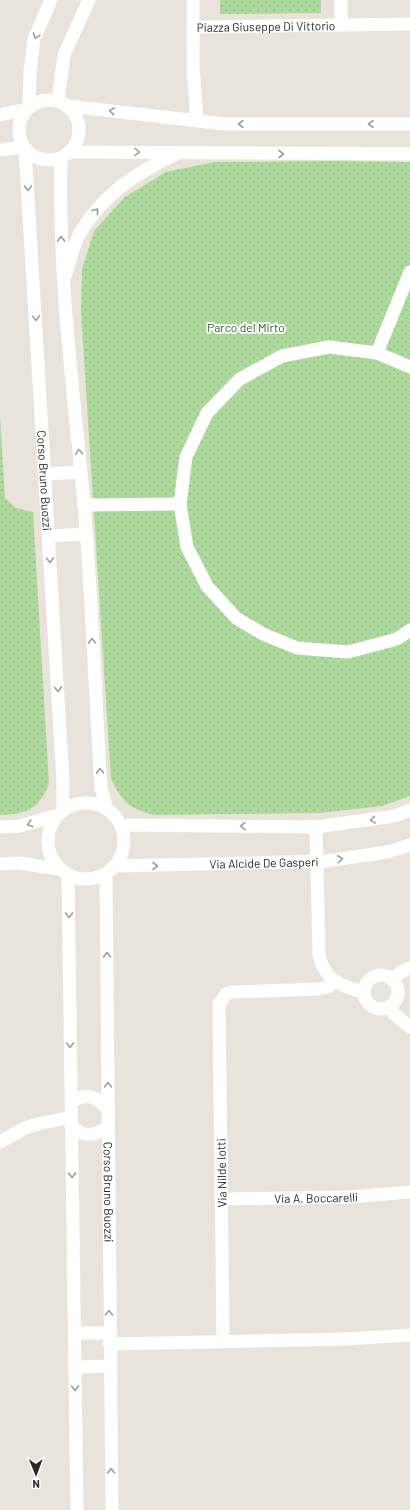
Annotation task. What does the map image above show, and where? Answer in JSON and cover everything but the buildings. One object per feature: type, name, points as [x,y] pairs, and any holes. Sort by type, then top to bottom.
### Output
[{"type":"street","points":[[28,108],[34,39],[51,0]]},
{"type":"street","points":[[89,0],[64,55],[63,103],[75,114],[79,128],[76,144],[65,155],[60,205],[63,284],[84,505],[101,788],[106,809]]},
{"type":"street","name":"Piazza Giuseppe Di Vittorio","points":[[193,0],[193,27],[341,25],[341,0]]},
{"type":"street","points":[[341,25],[410,24]]},
{"type":"street","points":[[193,27],[193,67],[197,120]]},
{"type":"street","points":[[410,124],[225,124],[48,100],[38,101],[28,108],[21,118],[18,128],[19,138],[25,148],[33,156],[52,160],[65,155],[180,153],[410,154]]},
{"type":"street","points":[[0,115],[28,108]]},
{"type":"street","points":[[0,150],[25,148]]},
{"type":"street","name":"Corso Bruno Buozzi","points":[[25,148],[63,780],[61,813]]},
{"type":"street","points":[[63,284],[80,234],[96,210],[116,188],[145,170],[180,153]]},
{"type":"street","points":[[377,353],[410,272]]},
{"type":"street","points":[[410,367],[377,353],[329,347],[282,356],[240,379],[207,413],[186,456],[180,504],[187,547],[206,586],[236,618],[263,634],[297,648],[348,652],[397,639],[410,630]]},
{"type":"street","points":[[45,474],[81,472]]},
{"type":"street","points":[[84,505],[180,504]]},
{"type":"street","points":[[49,536],[86,534]]},
{"type":"street","points":[[0,827],[20,826],[61,813],[73,805],[85,803],[106,809],[115,816],[121,825],[124,835],[124,846],[121,856],[111,870],[94,879],[81,879],[64,872],[19,863],[0,864]]},
{"type":"street","points":[[121,825],[316,827],[394,816],[410,810]]},
{"type":"street","points":[[61,813],[52,825],[48,836],[50,854],[64,872],[71,1103],[77,1510]]},
{"type":"street","points":[[316,827],[319,955],[321,965],[334,981],[364,992]]},
{"type":"street","name":"Via Alcide De Gasperi","points":[[111,870],[317,861],[388,852],[410,845]]},
{"type":"street","name":"Corso Bruno Buozzi","points":[[111,870],[108,1127],[109,1366],[112,1510]]},
{"type":"street","points":[[392,980],[400,972],[410,968]]},
{"type":"street","points":[[383,976],[392,980],[396,985],[397,996],[389,1007],[381,1009],[371,1006],[367,1002],[364,992],[368,982],[372,978],[383,976]]},
{"type":"street","name":"Via Nilde Iotti","points":[[222,1342],[219,1004],[226,994],[232,992],[319,990],[328,987],[334,981]]},
{"type":"street","points":[[389,1007],[395,1015],[410,1027]]},
{"type":"street","points":[[71,1103],[76,1098],[86,1096],[102,1101],[108,1111]]},
{"type":"street","points":[[71,1122],[85,1136],[96,1135],[108,1127]]},
{"type":"street","points":[[0,1142],[31,1126],[71,1122]]},
{"type":"street","name":"Via A. Boccarelli","points":[[221,1199],[349,1197],[410,1192]]},
{"type":"street","points":[[74,1333],[109,1339],[222,1342],[410,1336]]},
{"type":"street","points":[[74,1367],[109,1366]]},
{"type":"green space","points":[[220,0],[321,0],[321,13],[220,14]]},
{"type":"green space","name":"Parco del Mirto","points":[[214,162],[410,162],[410,796],[382,806],[320,813],[154,815],[138,810],[123,799],[111,779],[81,312],[82,269],[94,231],[125,197],[166,172]]},
{"type":"green space","points":[[0,416],[5,498],[16,508],[33,512],[49,784],[40,800],[30,809],[24,812],[0,815]]}]
